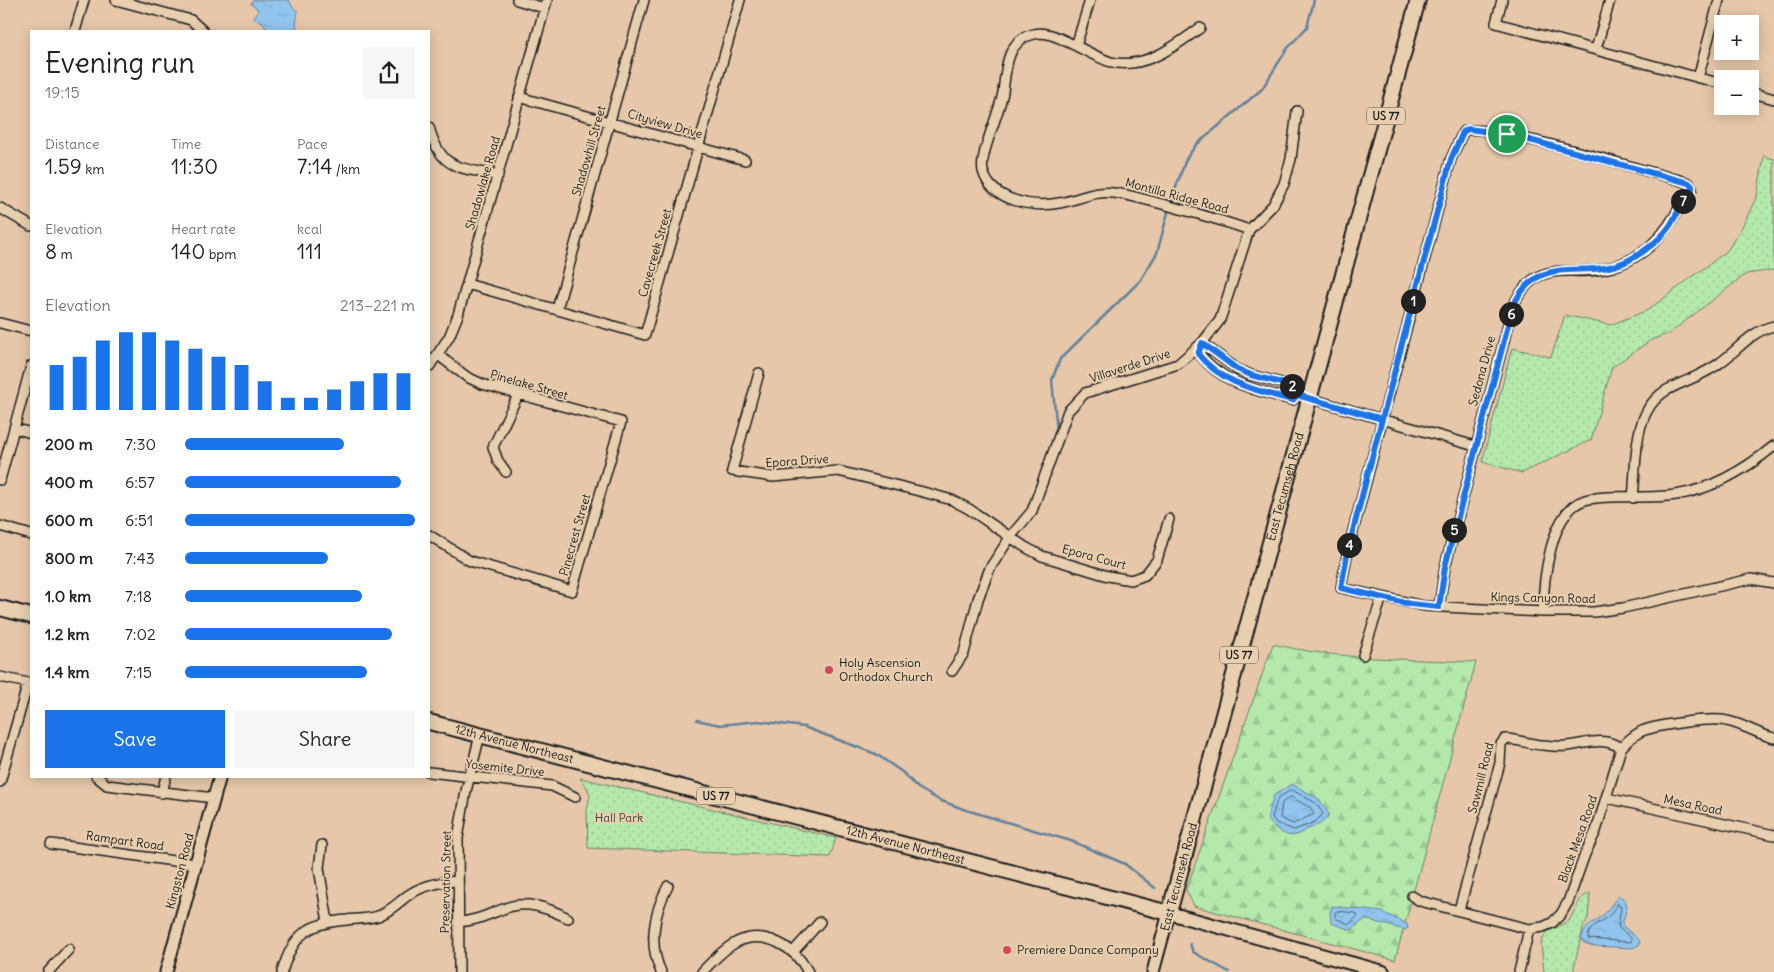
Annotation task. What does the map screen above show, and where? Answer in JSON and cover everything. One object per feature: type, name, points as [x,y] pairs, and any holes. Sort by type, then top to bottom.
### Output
[{"type":"main road","name":"East Tecumseh Road","points":[[1169,913],[1303,397],[1418,0]]},
{"type":"main road","points":[[0,608],[30,616]]},
{"type":"main road","name":"12th Avenue Northeast","points":[[430,722],[1169,913],[1383,972]]},
{"type":"street","points":[[75,30],[84,0]]},
{"type":"street","points":[[116,0],[191,20],[201,30]]},
{"type":"street","points":[[517,0],[546,4]]},
{"type":"street","name":"Shadowhill Street","points":[[556,309],[644,0]]},
{"type":"street","name":"Cavecreek Street","points":[[467,284],[645,335],[740,0]]},
{"type":"street","points":[[1076,46],[1090,0]]},
{"type":"street","points":[[1502,0],[1496,23],[1714,82]]},
{"type":"street","points":[[1596,49],[1610,0]]},
{"type":"street","points":[[1698,78],[1719,0]]},
{"type":"street","name":"Shadowlake Road","points":[[430,366],[454,326],[546,4]]},
{"type":"street","name":"Montilla Ridge Road","points":[[1200,28],[1172,47],[1137,63],[1110,62],[1047,34],[1034,34],[1013,47],[1006,60],[998,116],[984,151],[982,170],[987,183],[997,194],[1016,200],[1058,203],[1094,193],[1114,192],[1225,221],[1249,230]]},
{"type":"street","points":[[1759,95],[1774,99]]},
{"type":"street","name":"Cityview Drive","points":[[519,97],[745,160]]},
{"type":"street","name":"Villaverde Drive","points":[[952,671],[964,653],[978,599],[990,568],[1011,536],[1032,511],[1068,410],[1086,393],[1178,364],[1202,343],[1220,320],[1249,230],[1273,205],[1284,184],[1291,160],[1297,111]]},
{"type":"street","name":"Sedona Drive","points":[[1382,419],[1451,159],[1465,130],[1470,128],[1502,132],[1661,175],[1689,183],[1692,186],[1692,192],[1683,200],[1671,224],[1660,237],[1630,260],[1612,267],[1592,271],[1552,271],[1528,284],[1519,295],[1513,306],[1475,446],[1445,567],[1439,607]]},
{"type":"street","points":[[430,131],[434,145],[444,159],[457,165],[498,176]]},
{"type":"street","points":[[0,208],[30,225]]},
{"type":"street","points":[[0,323],[30,331]]},
{"type":"street","points":[[1633,498],[1641,424],[1655,400],[1669,389],[1705,373],[1754,334],[1774,326]]},
{"type":"street","points":[[1303,397],[1296,387],[1251,375],[1237,369],[1202,343],[1198,354],[1205,362],[1231,381],[1248,388],[1293,400],[1303,397],[1475,446]]},
{"type":"street","name":"Pinelake Street","points":[[438,355],[473,381],[621,422]]},
{"type":"street","points":[[0,480],[30,370]]},
{"type":"street","name":"Epora Drive","points":[[760,373],[732,471],[773,476],[813,472],[847,472],[952,500],[1011,536]]},
{"type":"street","points":[[506,472],[498,461],[493,447],[518,395]]},
{"type":"street","name":"Kings Canyon Road","points":[[1382,419],[1348,550],[1341,588],[1410,604],[1439,607],[1543,612],[1594,612],[1623,608],[1751,579],[1774,582]]},
{"type":"street","name":"Pinecrest Street","points":[[430,536],[454,553],[470,561],[572,591],[621,422]]},
{"type":"street","points":[[14,428],[30,432]]},
{"type":"street","points":[[1543,612],[1543,593],[1554,537],[1563,517],[1584,500],[1676,495],[1696,490],[1744,469],[1774,446]]},
{"type":"street","name":"Epora Court","points":[[1011,536],[1042,556],[1108,576],[1131,580],[1145,575],[1157,560],[1169,519]]},
{"type":"street","points":[[0,526],[30,535]]},
{"type":"street","points":[[1363,655],[1382,597]]},
{"type":"street","points":[[0,677],[28,683],[0,782]]},
{"type":"street","points":[[1620,748],[1642,731],[1712,719],[1726,720],[1758,734],[1774,738]]},
{"type":"street","name":"Preservation Street","points":[[459,972],[457,881],[460,820],[480,735]]},
{"type":"street","name":"Sawmill Road","points":[[1460,910],[1500,763],[1501,744],[1505,739],[1565,747],[1597,741],[1612,743],[1620,748]]},
{"type":"street","name":"Black Mesa Road","points":[[1529,929],[1543,927],[1562,914],[1596,831],[1620,748]]},
{"type":"street","name":"Yosemite Drive","points":[[430,772],[552,786],[575,797]]},
{"type":"street","points":[[98,778],[107,785],[214,798]]},
{"type":"street","points":[[162,793],[166,778]]},
{"type":"street","name":"Kingston Road","points":[[166,972],[219,778]]},
{"type":"street","name":"Mesa Road","points":[[1607,798],[1774,835]]},
{"type":"street","name":"Rampart Road","points":[[51,844],[196,864]]},
{"type":"street","points":[[322,845],[319,868],[328,922]]},
{"type":"street","points":[[282,972],[290,946],[310,928],[328,922],[379,916],[419,889],[439,882],[457,881]]},
{"type":"street","points":[[661,972],[654,945],[657,906],[668,886]]},
{"type":"street","points":[[1412,896],[1420,901],[1529,929],[1519,972]]},
{"type":"street","points":[[458,922],[476,921],[515,905],[546,908],[568,918]]},
{"type":"street","name":"East Tecumseh Road","points":[[1153,972],[1169,913]]},
{"type":"street","points":[[793,952],[820,922]]},
{"type":"street","points":[[702,972],[730,946],[752,938],[772,940],[793,952],[808,972]]},
{"type":"street","points":[[48,972],[69,949]]},
{"type":"green space","points":[[1764,156],[1774,159],[1774,270],[1746,274],[1670,333],[1651,340],[1612,367],[1591,440],[1522,473],[1482,462],[1512,348],[1551,357],[1565,315],[1610,325],[1648,310],[1727,251],[1742,227],[1757,196]]},
{"type":"green space","points":[[1273,644],[1348,656],[1476,662],[1395,960],[1194,906],[1186,890]]},
{"type":"green space","name":"Hall Park","points":[[580,778],[836,838],[830,857],[588,848],[587,810],[590,795]]},
{"type":"green space","points":[[1590,893],[1588,918],[1583,928],[1573,972],[1544,972],[1541,943],[1547,932],[1569,921],[1581,898]]},
{"type":"water","points":[[253,0],[289,0],[293,8],[298,11],[296,26],[299,30],[267,30],[262,22],[253,18],[258,12],[256,7],[251,4]]},
{"type":"water","points":[[1292,784],[1319,799],[1329,814],[1319,824],[1292,836],[1279,831],[1267,818],[1274,795]]},
{"type":"water","points":[[1619,896],[1625,899],[1627,907],[1622,925],[1640,941],[1639,945],[1633,948],[1594,946],[1584,943],[1581,939],[1583,933],[1606,912]]},
{"type":"water","points":[[1332,906],[1382,912],[1407,924],[1408,928],[1405,930],[1365,919],[1351,930],[1331,923],[1330,913]]},
{"type":"waterway","points":[[1057,431],[1052,380],[1060,359],[1140,281],[1157,253],[1171,201],[1186,159],[1196,145],[1262,89],[1287,49],[1307,27],[1314,0]]},
{"type":"waterway","points":[[697,720],[720,725],[758,721],[804,727],[876,754],[902,772],[918,788],[939,800],[966,810],[1071,841],[1125,864],[1155,888]]},
{"type":"waterway","points":[[1190,944],[1193,952],[1229,972]]},
{"type":"place","name":"Holy Ascension Orthodox Church","points":[[829,670]]},
{"type":"place","name":"Premiere Dance Company","points":[[1007,950]]},
{"type":"route","points":[[1507,134],[1496,131],[1484,132],[1470,128],[1465,130],[1451,159],[1382,419],[1297,395],[1296,387],[1251,375],[1237,369],[1221,358],[1209,346],[1202,343],[1198,354],[1205,362],[1219,374],[1242,386],[1293,400],[1297,395],[1331,405],[1382,419],[1348,550],[1341,588],[1410,604],[1439,607],[1445,567],[1475,446],[1513,306],[1519,295],[1528,284],[1540,275],[1552,271],[1592,271],[1612,267],[1630,260],[1660,237],[1671,224],[1683,200],[1692,192],[1692,186],[1689,183],[1683,183],[1507,134]]}]
